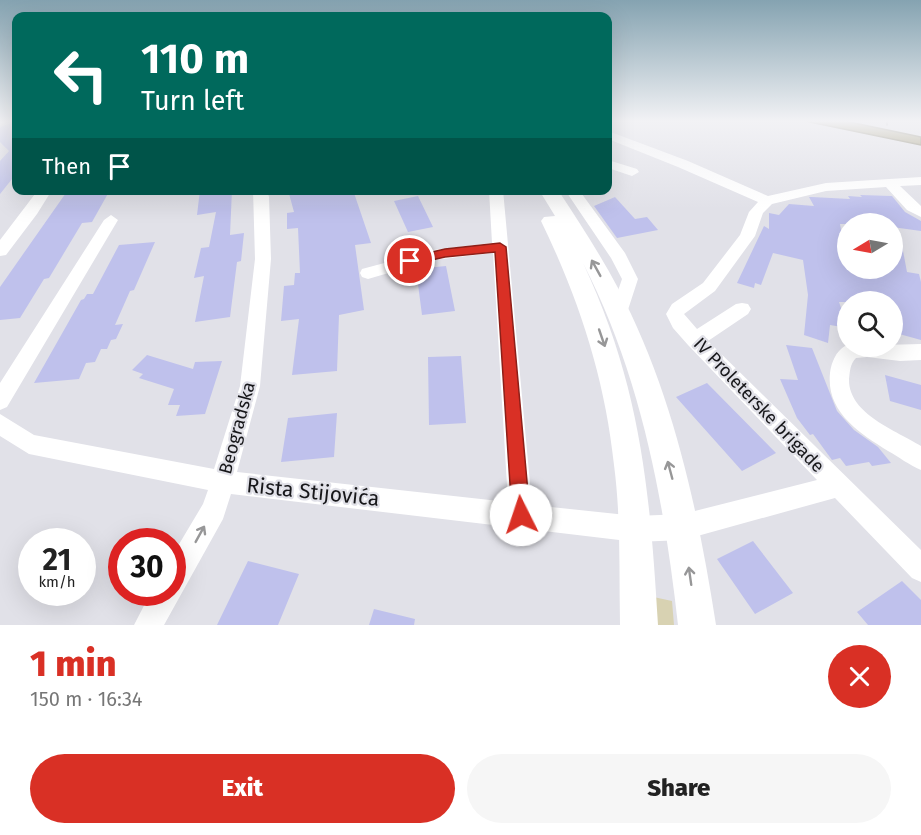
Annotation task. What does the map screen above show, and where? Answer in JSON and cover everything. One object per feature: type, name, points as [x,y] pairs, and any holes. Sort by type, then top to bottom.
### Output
[{"type":"main road","points":[[536,195],[579,276],[605,348],[625,435],[636,529],[639,625]]},
{"type":"main road","points":[[551,195],[594,263],[619,314],[641,371],[658,427],[683,527],[697,625]]},
{"type":"street","points":[[647,150],[767,201],[826,187],[921,181]]},
{"type":"street","points":[[612,165],[632,172]]},
{"type":"street","points":[[889,183],[921,213]]},
{"type":"street","points":[[0,251],[42,195]]},
{"type":"street","name":"Beogradska","points":[[186,558],[214,510],[250,386],[263,259],[260,195]]},
{"type":"street","points":[[496,195],[521,515]]},
{"type":"street","points":[[576,195],[619,257],[630,279],[619,314]]},
{"type":"street","name":"IV Proleterske brigade","points":[[767,201],[756,212],[747,236],[709,287],[675,311],[675,318],[921,568]]},
{"type":"street","points":[[0,400],[111,220]]},
{"type":"street","points":[[368,273],[419,258],[500,247]]},
{"type":"street","points":[[695,340],[742,309]]},
{"type":"street","points":[[921,352],[896,354],[856,350],[849,352],[842,361],[839,373],[839,387],[851,411],[864,423],[921,459]]},
{"type":"street","name":"Rista Stijovića","points":[[0,424],[29,444],[222,482],[636,529]]},
{"type":"street","name":"IV Proleterske brigade","points":[[636,529],[683,527],[838,486]]},
{"type":"street","points":[[148,625],[159,606]]},
{"type":"shaded area","points":[[649,596],[672,601],[674,625],[651,625]]},
{"type":"building","points":[[12,150],[12,179],[0,194],[0,161]]},
{"type":"building","points":[[64,195],[107,195],[92,222],[82,223],[49,278],[44,279],[20,318],[0,320],[0,287]]},
{"type":"building","points":[[199,195],[232,195],[230,235],[244,233],[241,261],[237,262],[230,317],[195,322],[204,276],[194,278],[201,248],[209,247],[216,212],[197,215]]},
{"type":"building","points":[[289,195],[355,195],[371,243],[355,245],[364,310],[339,315],[337,371],[292,375],[299,319],[281,321],[284,286],[294,285],[295,273],[300,273],[298,228],[287,229],[287,213],[294,212]]},
{"type":"building","points":[[860,195],[892,196],[905,212],[921,221],[921,231],[903,229],[903,213],[837,213],[837,279],[903,279],[903,251],[907,272],[919,274],[921,282],[921,340],[903,335],[903,291],[837,291],[837,326],[830,325],[828,343],[804,335],[808,295],[803,260],[773,253],[761,285],[755,283],[754,288],[737,283],[764,226],[769,229],[769,213],[779,215],[789,204],[814,206],[809,197],[850,199],[848,196],[862,197]]},
{"type":"building","points":[[418,196],[433,227],[408,232],[394,201]]},
{"type":"building","points":[[615,197],[635,219],[647,217],[658,230],[617,238],[594,206]]},
{"type":"building","points":[[155,242],[134,290],[130,291],[115,325],[123,324],[116,339],[111,340],[107,349],[101,349],[95,362],[86,363],[79,379],[34,383],[81,300],[87,294],[93,294],[119,245]]},
{"type":"building","points":[[446,266],[455,311],[422,315],[416,269]]},
{"type":"building","points":[[786,345],[812,348],[837,411],[854,430],[878,447],[891,463],[872,466],[869,462],[846,466],[840,458],[832,460],[813,434],[810,435],[797,418],[780,379],[798,380]]},
{"type":"building","points":[[147,355],[193,369],[195,362],[222,361],[205,414],[176,416],[180,405],[168,405],[174,389],[139,378],[143,374],[132,370]]},
{"type":"building","points":[[461,356],[466,423],[429,425],[428,357]]},
{"type":"building","points":[[885,375],[921,385],[921,410],[890,401]]},
{"type":"building","points":[[707,383],[776,453],[742,471],[676,397]]},
{"type":"building","points":[[337,413],[334,457],[281,462],[288,418]]},
{"type":"building","points":[[753,541],[793,593],[755,614],[717,559]]},
{"type":"building","points":[[248,561],[299,574],[278,625],[217,625]]},
{"type":"building","points":[[902,581],[921,600],[921,625],[868,625],[857,612]]},
{"type":"building","points":[[374,609],[415,619],[414,625],[369,625]]},
{"type":"route","points":[[410,261],[445,253],[500,247],[521,515]]}]
